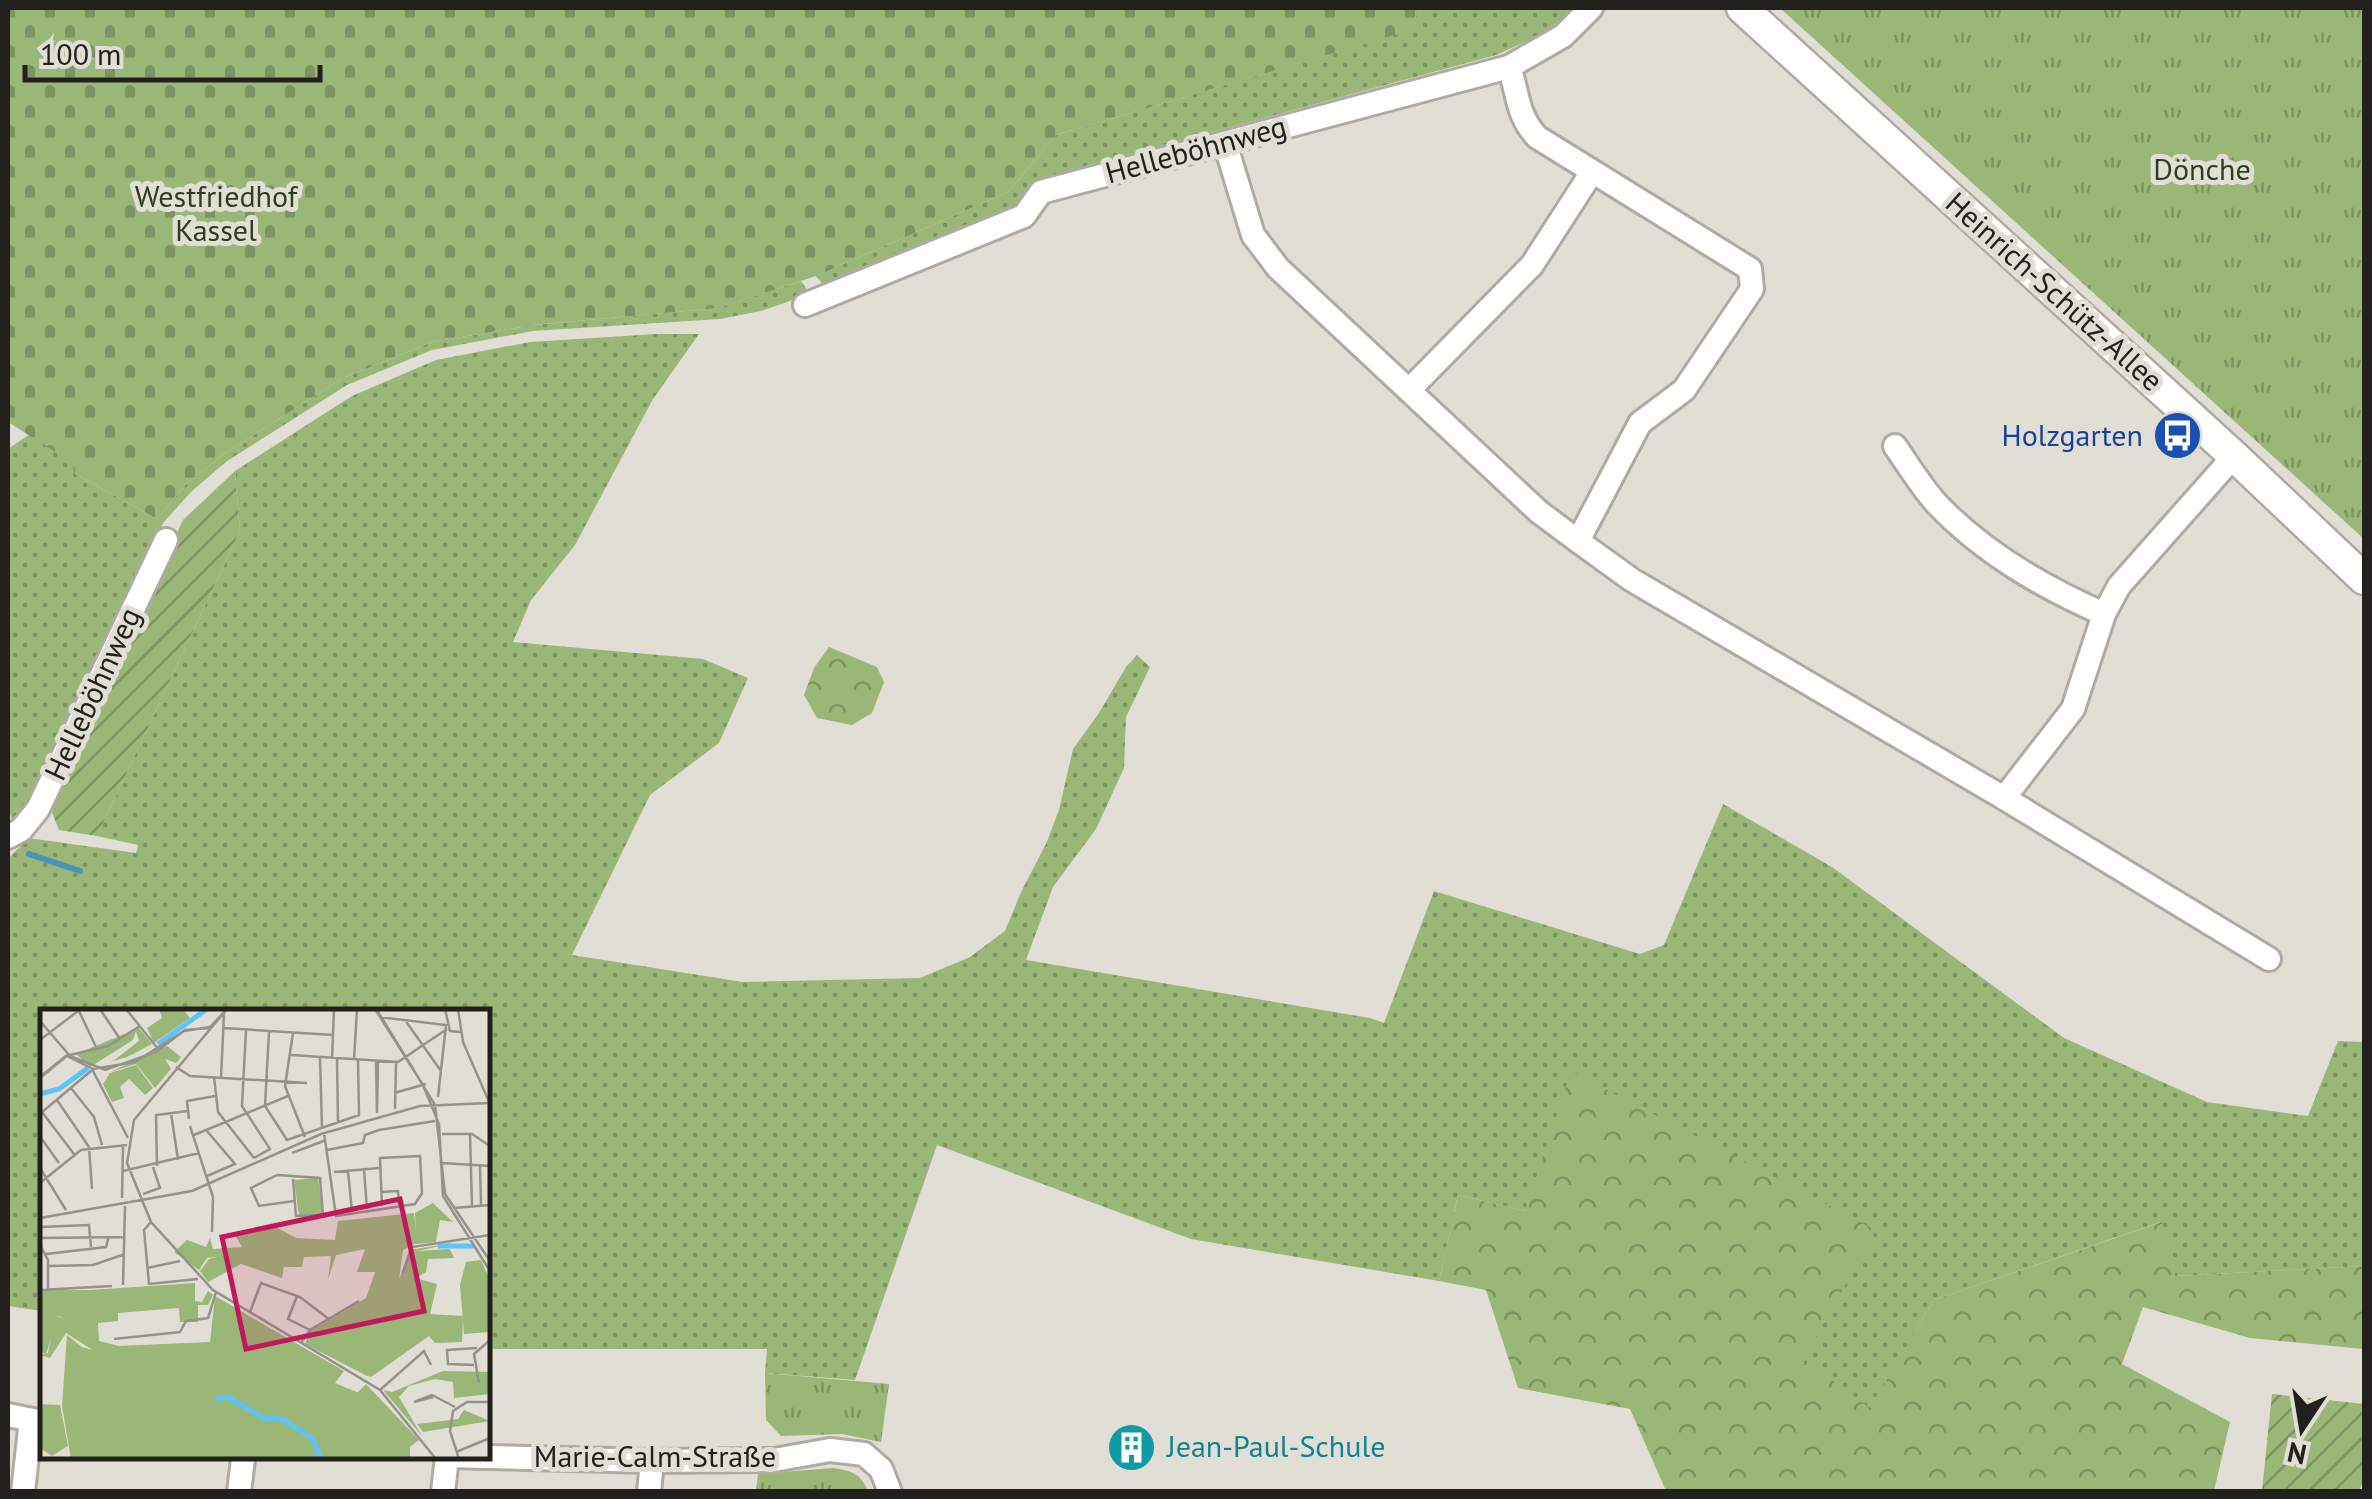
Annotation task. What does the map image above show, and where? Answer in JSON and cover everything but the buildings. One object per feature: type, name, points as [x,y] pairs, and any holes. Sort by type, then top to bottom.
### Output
[{"type":"main road","name":"Heinrich-Schütz-Allee","points":[[1742,8],[2364,578]]},
{"type":"street","name":"Helleböhnweg","points":[[805,305],[1024,216],[1041,192],[1509,67],[1564,36],[1591,8]]},
{"type":"street","points":[[1509,67],[1523,122],[1536,137],[1750,269],[1752,289],[1684,390],[1640,423],[1578,541]]},
{"type":"street","points":[[1225,143],[1253,235],[1278,268],[1539,512],[1632,580],[2004,798],[2239,954],[2269,959]]},
{"type":"street","points":[[1408,390],[1532,264],[1592,172]]},
{"type":"street","points":[[1895,446],[1934,501],[1984,548],[2065,597],[2104,614]]},
{"type":"street","points":[[2004,798],[2073,709],[2104,614],[2119,586],[2234,456]]},
{"type":"street","name":"Helleböhnweg","points":[[8,837],[21,830],[38,809],[166,540]]},
{"type":"street","points":[[22,1492],[27,1419]]},
{"type":"street","name":"Marie-Calm-Straße","points":[[490,1458],[774,1460],[830,1450],[864,1454],[881,1468],[890,1492]]},
{"type":"street","points":[[238,1459],[239,1492]]},
{"type":"street","points":[[443,1492],[446,1459]]},
{"type":"street","points":[[649,1492],[652,1461]]},
{"type":"green space","name":"Westfriedhof Kassel","points":[[8,8],[1424,8],[1401,33],[1056,135],[1008,192],[816,276],[719,308],[533,325],[432,342],[343,378],[224,454],[186,484],[157,519],[74,473],[73,463],[8,422]]},
{"type":"green space","points":[[1424,8],[1574,8],[1543,34],[1496,55],[1039,179],[1014,208],[825,287],[816,276],[1008,192],[1056,135],[1400,33]]},
{"type":"green space","name":"Dönche","points":[[1780,8],[2364,8],[2364,539]]},
{"type":"green space","points":[[801,281],[810,294],[761,311],[720,319],[533,331],[432,350],[347,385],[227,461],[163,523],[40,794],[13,826],[8,804],[8,449],[30,434],[74,463],[74,473],[157,519],[186,484],[224,454],[343,378],[432,342],[533,325],[718,308]]},
{"type":"green space","points":[[699,334],[653,399],[575,545],[531,600],[513,642],[703,659],[748,678],[719,743],[650,795],[572,955],[743,982],[920,978],[970,957],[1005,931],[1059,810],[1073,749],[1137,655],[1150,667],[1126,717],[1124,768],[1096,829],[1053,887],[1026,960],[1384,1023],[1434,891],[1640,954],[1664,945],[1723,804],[1832,867],[2064,1038],[2207,1102],[2308,1116],[2338,1041],[2364,1042],[2364,1266],[2175,1276],[2161,1222],[1934,1300],[1870,1409],[1804,1360],[1572,1072],[1525,1211],[1458,1195],[1439,1281],[1191,1239],[937,1145],[855,1380],[765,1373],[767,1349],[490,1349],[490,1009],[40,1009],[40,1311],[8,1306],[8,859],[28,838],[136,853],[138,845],[97,836],[240,531],[235,471],[352,396],[436,360],[530,342]]},
{"type":"green space","points":[[235,471],[240,531],[97,836],[59,830],[49,805],[183,520]]},
{"type":"green space","points":[[829,647],[877,667],[884,682],[872,713],[852,725],[817,718],[804,695],[814,668]]},
{"type":"green space","points":[[1571,1071],[1876,1230],[1804,1359],[1870,1408],[1934,1300],[2162,1222],[2175,1276],[2364,1266],[2364,1349],[2250,1338],[2143,1307],[2122,1364],[2230,1422],[2214,1491],[1666,1491],[1630,1409],[1518,1388],[1486,1290],[1439,1281],[1458,1195],[1525,1211]]},
{"type":"green space","points":[[765,1373],[889,1384],[881,1442],[842,1434],[781,1436],[766,1420]]},
{"type":"green space","points":[[2272,1394],[2364,1404],[2364,1485],[2359,1491],[2262,1491]]},
{"type":"green space","points":[[833,1468],[855,1474],[868,1491],[756,1491],[758,1474]]},
{"type":"waterway","points":[[29,854],[80,871]]},
{"type":"place","name":"Holzgarten","points":[[2178,436]]},
{"type":"place","name":"Jean-Paul-Schule","points":[[1132,1447]]}]
